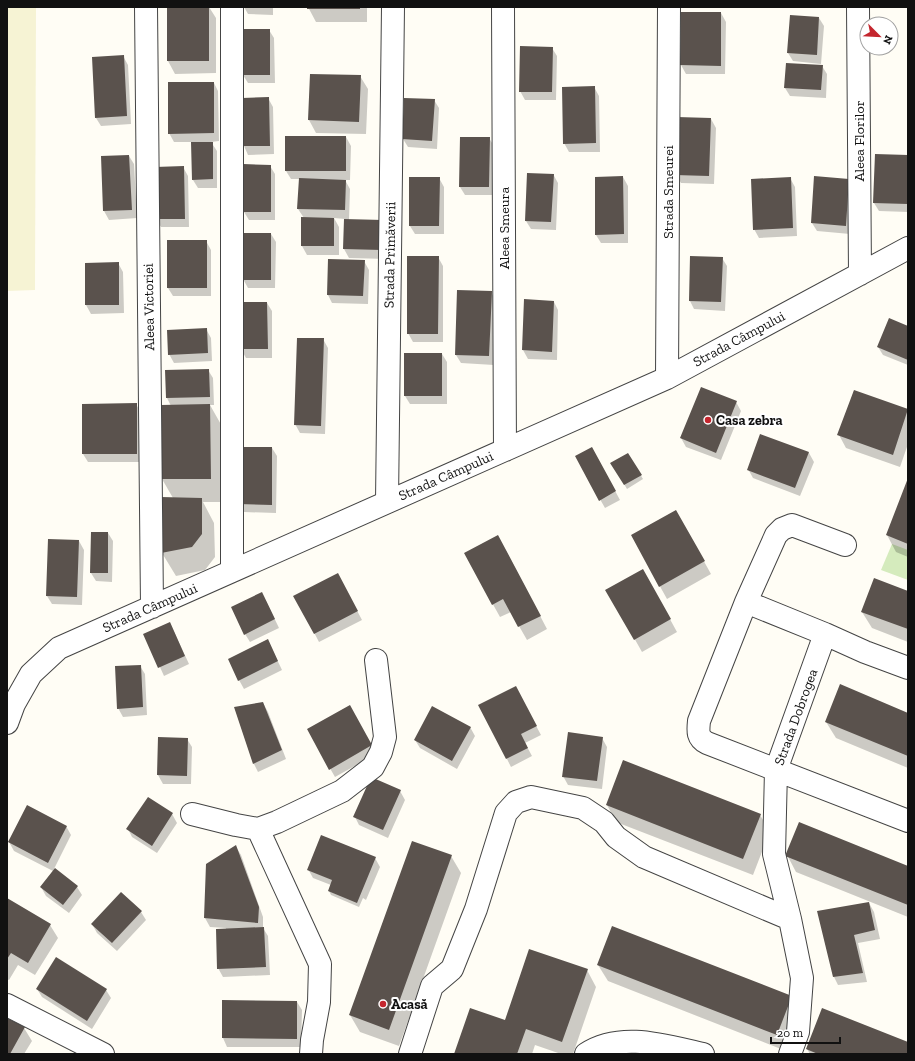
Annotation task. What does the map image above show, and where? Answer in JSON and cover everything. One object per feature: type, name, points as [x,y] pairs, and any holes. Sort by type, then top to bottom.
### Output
[{"type":"street","name":"Aleea Victoriei","points":[[146,7],[152,607]]},
{"type":"street","points":[[232,7],[232,571]]},
{"type":"street","name":"Strada Primăverii","points":[[387,502],[393,7]]},
{"type":"street","name":"Aleea Smeura","points":[[503,7],[505,450]]},
{"type":"street","name":"Strada Smeurei","points":[[667,378],[669,7]]},
{"type":"street","name":"Aleea Florilor","points":[[858,7],[860,274]]},
{"type":"street","name":"Strada Câmpului","points":[[7,723],[14,704],[31,674],[59,648],[667,378],[908,248]]},
{"type":"street","points":[[845,545],[797,526],[782,529],[776,535],[746,602],[699,720],[698,735],[701,740],[707,743],[908,821]]},
{"type":"street","points":[[746,602],[826,634],[865,652],[908,668]]},
{"type":"street","name":"Strada Dobrogea","points":[[790,1054],[798,1032],[802,978],[790,919],[774,854],[776,770],[826,634]]},
{"type":"street","points":[[192,814],[258,829],[277,822],[342,791],[373,767],[381,752],[385,737],[376,660]]},
{"type":"street","points":[[410,1054],[432,986],[452,969],[476,910],[506,813],[516,802],[531,797],[582,808],[604,822],[616,837],[644,857],[790,919]]},
{"type":"street","points":[[258,829],[320,964],[319,1002],[311,1054]]},
{"type":"street","points":[[7,1005],[103,1054]]},
{"type":"street","points":[[586,1054],[615,1042],[636,1041],[674,1047],[703,1054]]},
{"type":"shaded area","points":[[7,7],[36,7],[35,290],[7,291]]},
{"type":"green space","points":[[892,544],[908,550],[908,580],[881,570]]},
{"type":"building","points":[[167,7],[209,7],[209,61],[167,61]]},
{"type":"building","points":[[307,7],[360,7],[360,9],[307,9]]},
{"type":"building","points":[[681,12],[721,12],[721,66],[680,65]]},
{"type":"building","points":[[790,15],[819,17],[817,55],[787,53]]},
{"type":"building","points":[[242,29],[270,29],[270,75],[242,75]]},
{"type":"building","points":[[520,46],[553,47],[552,92],[519,92]]},
{"type":"building","points":[[124,55],[127,116],[95,118],[92,57]]},
{"type":"building","points":[[786,63],[823,65],[821,90],[784,88]]},
{"type":"building","points":[[310,74],[361,75],[359,122],[308,120]]},
{"type":"building","points":[[168,82],[214,82],[214,133],[168,134]]},
{"type":"building","points":[[595,86],[596,143],[563,144],[562,87]]},
{"type":"building","points":[[269,97],[270,146],[243,146],[242,98]]},
{"type":"building","points":[[404,98],[435,99],[432,141],[402,139]]},
{"type":"building","points":[[677,117],[711,118],[709,176],[675,175]]},
{"type":"building","points":[[285,136],[346,136],[346,171],[285,171]]},
{"type":"building","points":[[460,137],[490,137],[489,187],[459,187]]},
{"type":"building","points":[[191,142],[213,142],[213,179],[192,180]]},
{"type":"building","points":[[875,154],[908,155],[908,204],[873,203]]},
{"type":"building","points":[[129,155],[132,210],[103,211],[101,156]]},
{"type":"building","points":[[243,164],[271,165],[271,212],[243,212]]},
{"type":"building","points":[[184,166],[185,219],[155,219],[155,167]]},
{"type":"building","points":[[527,173],[554,174],[551,222],[525,221]]},
{"type":"building","points":[[623,176],[624,234],[595,235],[595,177]]},
{"type":"building","points":[[814,176],[849,179],[846,226],[811,223]]},
{"type":"building","points":[[409,177],[440,177],[439,226],[409,226]]},
{"type":"building","points":[[791,177],[793,228],[753,230],[751,179]]},
{"type":"building","points":[[299,178],[346,180],[345,210],[297,209]]},
{"type":"building","points":[[301,217],[334,218],[334,246],[301,246]]},
{"type":"building","points":[[344,219],[383,220],[382,250],[343,249]]},
{"type":"building","points":[[242,233],[271,233],[271,280],[242,280]]},
{"type":"building","points":[[167,240],[207,240],[207,288],[167,288]]},
{"type":"building","points":[[407,256],[439,256],[438,334],[407,334]]},
{"type":"building","points":[[690,256],[723,257],[721,302],[689,301]]},
{"type":"building","points":[[328,259],[365,260],[363,296],[327,295]]},
{"type":"building","points":[[119,262],[119,305],[85,305],[85,263]]},
{"type":"building","points":[[457,290],[492,291],[489,356],[455,355]]},
{"type":"building","points":[[524,299],[554,301],[552,352],[522,350]]},
{"type":"building","points":[[239,302],[267,302],[268,349],[240,349]]},
{"type":"building","points":[[889,318],[908,326],[908,360],[877,347]]},
{"type":"building","points":[[207,328],[208,353],[168,355],[167,330]]},
{"type":"building","points":[[297,338],[324,338],[321,426],[294,425]]},
{"type":"building","points":[[404,353],[442,353],[442,396],[404,396]]},
{"type":"building","points":[[209,369],[210,397],[166,398],[165,370]]},
{"type":"building","name":"Casa zebra","points":[[701,387],[737,401],[716,453],[680,438]]},
{"type":"building","points":[[854,390],[908,409],[893,455],[837,435]]},
{"type":"building","points":[[137,403],[137,454],[82,454],[82,404]]},
{"type":"building","points":[[210,404],[211,479],[161,479],[161,405]]},
{"type":"building","points":[[760,434],[809,452],[795,488],[747,470]]},
{"type":"building","points":[[239,447],[272,447],[272,505],[238,504]]},
{"type":"building","points":[[592,447],[616,491],[599,501],[575,456]]},
{"type":"building","points":[[628,453],[642,475],[624,485],[610,463]]},
{"type":"building","points":[[908,478],[908,544],[886,535]]},
{"type":"building","points":[[161,497],[202,498],[202,534],[192,547],[161,553]]},
{"type":"building","points":[[676,510],[705,561],[659,587],[631,535]]},
{"type":"building","points":[[91,532],[108,532],[108,573],[90,573]]},
{"type":"building","points":[[498,535],[541,616],[518,627],[503,599],[492,605],[464,553]]},
{"type":"building","points":[[48,539],[79,540],[77,597],[46,596]]},
{"type":"building","points":[[643,569],[671,619],[634,640],[605,590]]},
{"type":"building","points":[[338,573],[358,611],[314,634],[293,596]]},
{"type":"building","points":[[874,578],[908,591],[908,629],[861,612]]},
{"type":"building","points":[[262,592],[275,619],[244,635],[231,607]]},
{"type":"building","points":[[170,622],[185,656],[158,668],[143,634]]},
{"type":"building","points":[[268,639],[278,661],[238,681],[228,659]]},
{"type":"building","points":[[141,665],[143,707],[117,709],[115,666]]},
{"type":"building","points":[[840,684],[908,713],[908,756],[825,722]]},
{"type":"building","points":[[516,686],[537,726],[521,734],[528,748],[506,759],[478,705]]},
{"type":"building","points":[[263,702],[282,750],[253,764],[234,707]]},
{"type":"building","points":[[350,705],[372,745],[329,770],[307,729]]},
{"type":"building","points":[[432,706],[471,727],[452,761],[414,740]]},
{"type":"building","points":[[568,732],[603,737],[597,781],[562,777]]},
{"type":"building","points":[[158,737],[188,738],[187,776],[157,775]]},
{"type":"building","points":[[623,760],[761,814],[743,859],[606,805]]},
{"type":"building","points":[[371,777],[401,790],[383,830],[353,817]]},
{"type":"building","points":[[148,797],[173,813],[152,846],[126,829]]},
{"type":"building","points":[[27,805],[67,826],[48,863],[8,842]]},
{"type":"building","points":[[799,822],[908,866],[908,905],[785,856]]},
{"type":"building","points":[[321,835],[376,857],[357,903],[328,891],[332,880],[307,870]]},
{"type":"building","points":[[412,841],[452,855],[389,1030],[349,1015]]},
{"type":"building","points":[[236,845],[259,907],[258,923],[204,918],[206,864]]},
{"type":"building","points":[[55,868],[78,886],[63,905],[40,887]]},
{"type":"building","points":[[121,892],[142,911],[112,943],[91,924]]},
{"type":"building","points":[[7,898],[51,924],[28,963],[11,953],[7,959]]},
{"type":"building","points":[[869,902],[875,930],[854,935],[863,973],[833,977],[817,911]]},
{"type":"building","points":[[612,926],[792,996],[777,1035],[597,965]]},
{"type":"building","points":[[264,927],[266,967],[217,969],[216,929]]},
{"type":"building","points":[[529,949],[588,969],[562,1042],[526,1029],[517,1054],[454,1054],[470,1008],[505,1020]]},
{"type":"building","points":[[56,957],[107,989],[87,1021],[36,989]]},
{"type":"building","points":[[222,1000],[297,1001],[297,1039],[222,1038]]},
{"type":"building","points":[[822,1008],[908,1042],[908,1054],[818,1054],[806,1049]]},
{"type":"building","points":[[7,1018],[25,1027],[10,1054],[7,1054]]},
{"type":"place","name":"Casa zebra","points":[[708,420]]},
{"type":"place","name":"Acasă","points":[[383,1004]]}]
